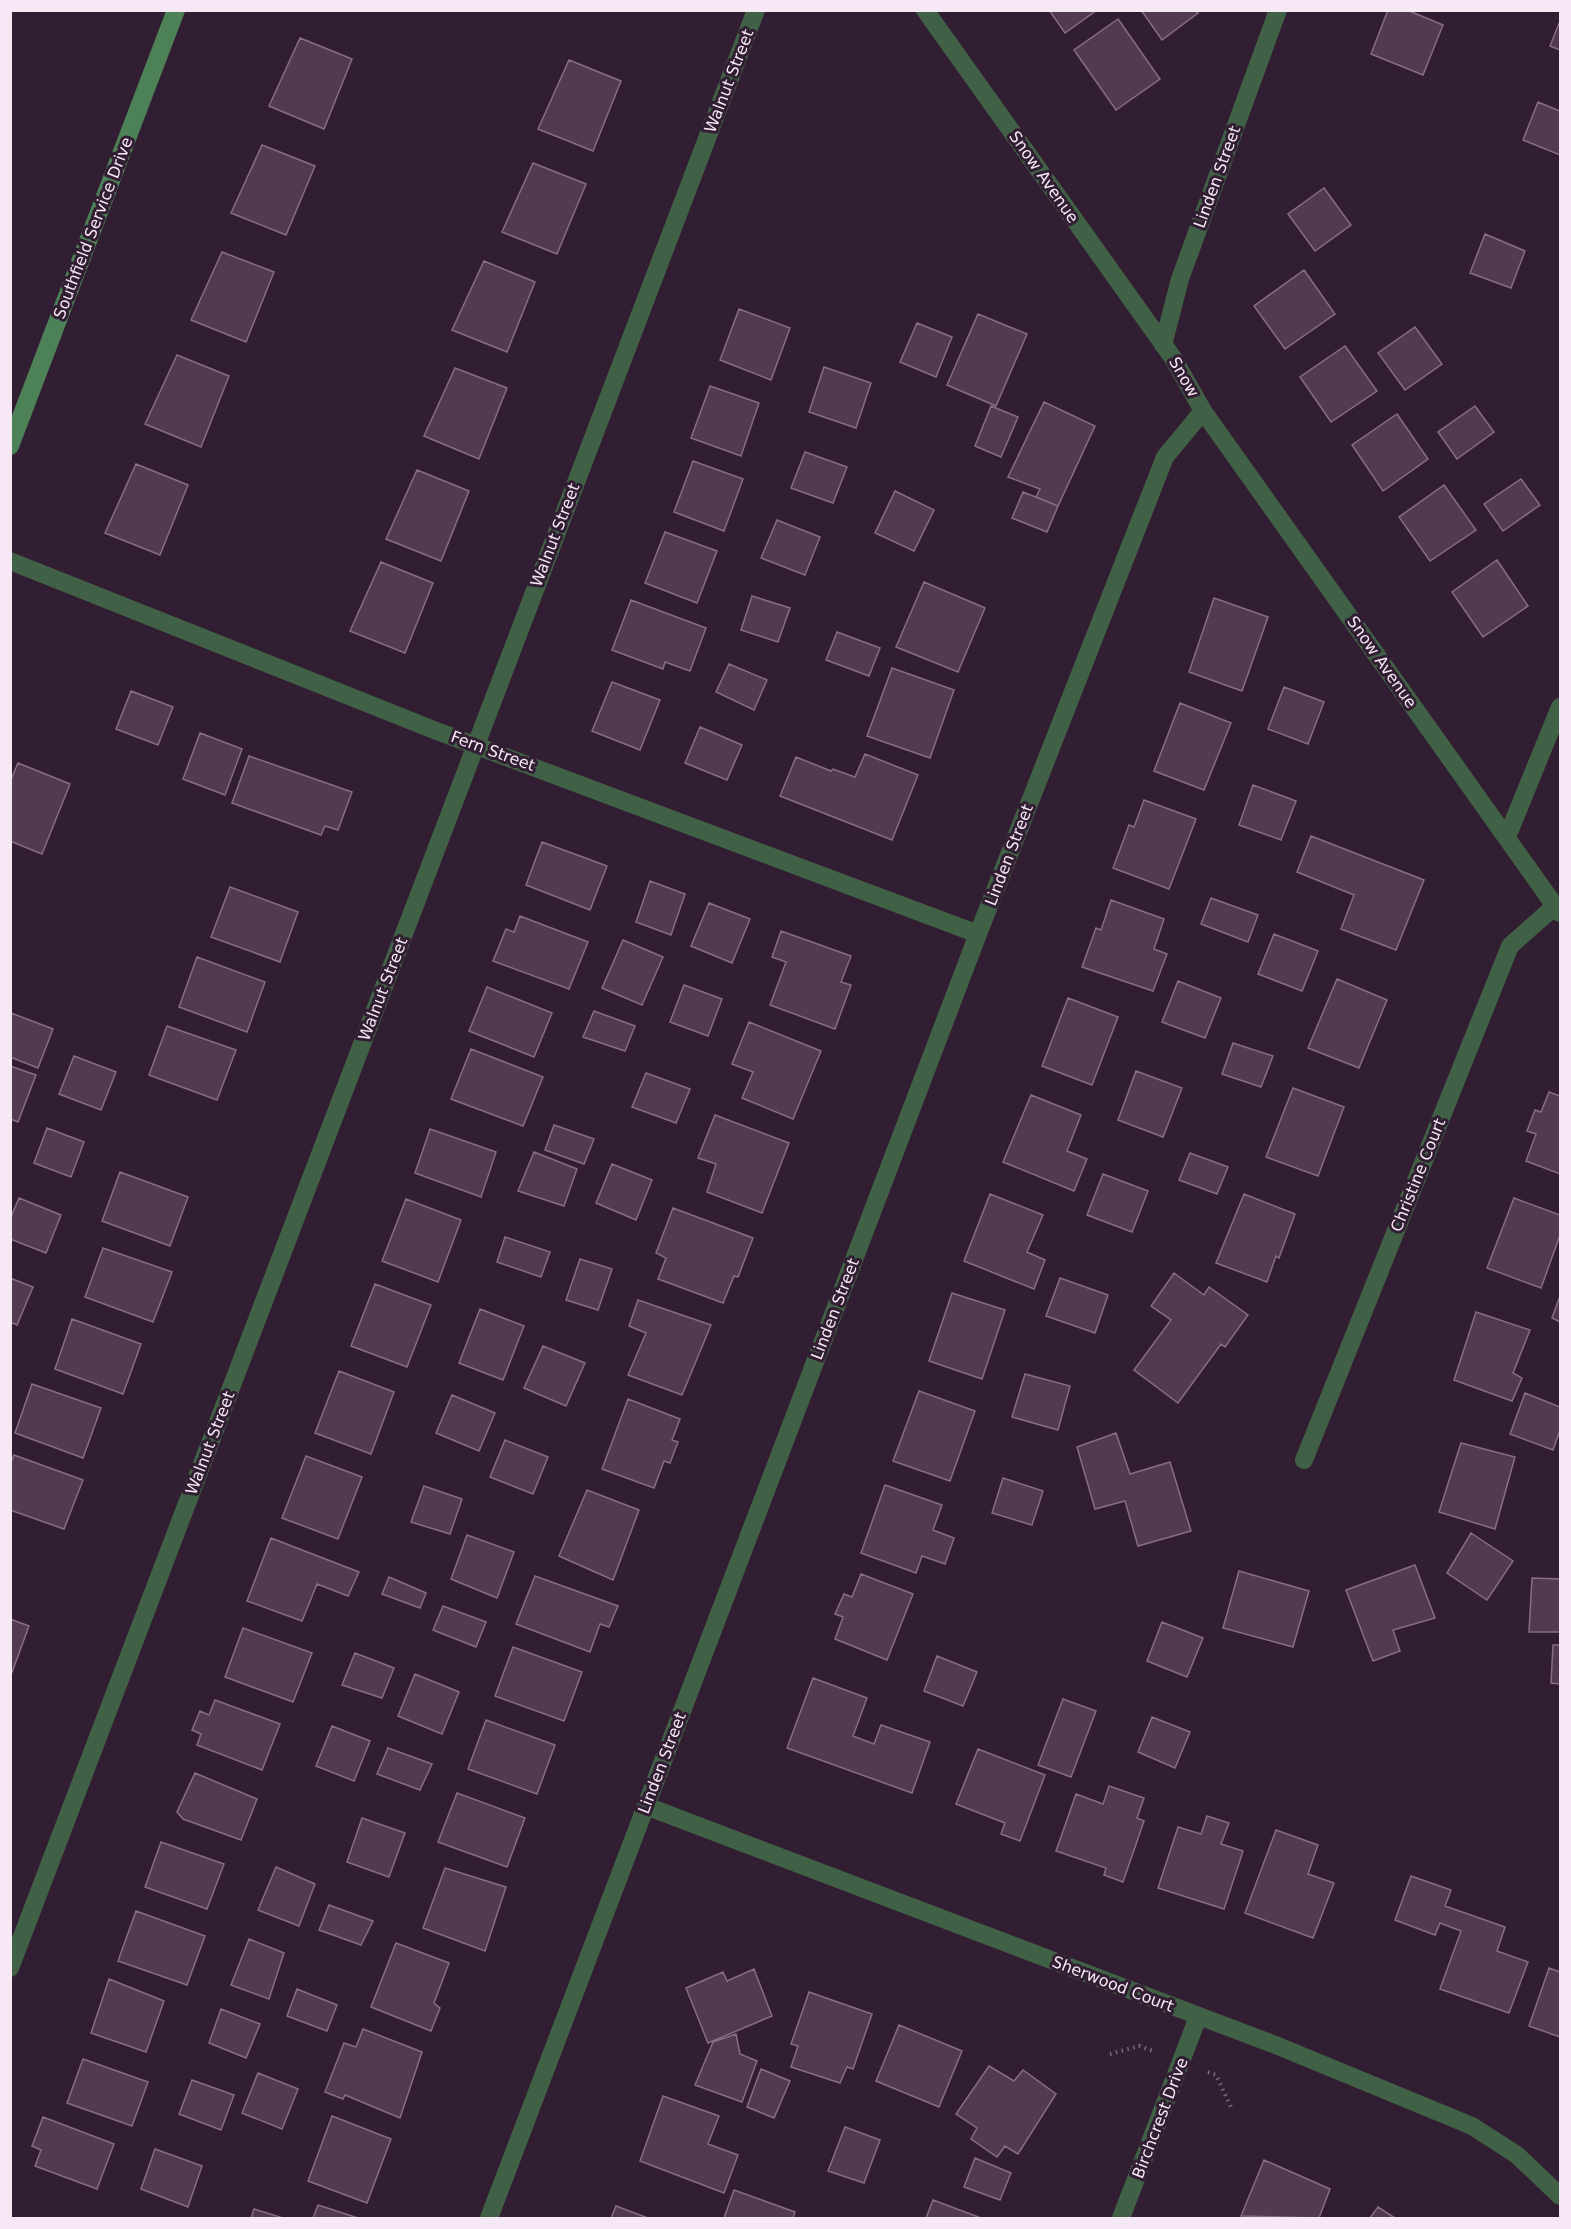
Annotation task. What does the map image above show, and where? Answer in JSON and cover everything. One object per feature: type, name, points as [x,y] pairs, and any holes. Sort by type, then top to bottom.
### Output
[{"type":"main road","name":"Southfield Service Drive","points":[[10,446],[176,10]]},
{"type":"street","name":"Walnut Street","points":[[10,1968],[756,10]]},
{"type":"street","name":"Snow Avenue","points":[[926,10],[1163,345]]},
{"type":"street","name":"Linden Street","points":[[1163,345],[1180,279],[1278,10]]},
{"type":"street","name":"Snow","points":[[1163,345],[1203,411]]},
{"type":"street","name":"Snow Avenue","points":[[1203,411],[1558,910]]},
{"type":"street","name":"Linden Street","points":[[489,2218],[978,934],[1165,457],[1203,411]]},
{"type":"street","name":"Fern Street","points":[[10,561],[476,746],[978,934]]},
{"type":"street","points":[[1507,837],[1560,707]]},
{"type":"street","name":"Christine Court","points":[[1304,1460],[1510,946],[1558,910]]},
{"type":"street","name":"Sherwood Court","points":[[646,1806],[1198,2017],[1472,2126],[1517,2155],[1560,2196]]},
{"type":"street","name":"Birchcrest Drive","points":[[1121,2218],[1198,2017]]},
{"type":"path","points":[[1110,2054],[1139,2046]]},
{"type":"path","points":[[1216,2075],[1231,2107]]},
{"type":"building","points":[[1049,10],[1097,10],[1065,33]]},
{"type":"building","points":[[1141,10],[1196,10],[1198,13],[1162,40]]},
{"type":"building","points":[[1388,10],[1407,10],[1443,25],[1423,75],[1371,54]]},
{"type":"building","points":[[1118,19],[1160,79],[1116,110],[1074,50]]},
{"type":"building","points":[[1560,21],[1560,50],[1550,46]]},
{"type":"building","points":[[300,38],[352,59],[324,129],[269,106]]},
{"type":"building","points":[[569,60],[621,81],[593,151],[538,129]]},
{"type":"building","points":[[1538,102],[1560,111],[1560,155],[1523,140]]},
{"type":"building","points":[[262,145],[315,166],[286,235],[231,213]]},
{"type":"building","points":[[533,163],[586,184],[557,254],[502,232]]},
{"type":"building","points":[[1324,188],[1351,225],[1315,251],[1288,214]]},
{"type":"building","points":[[1485,234],[1525,251],[1511,288],[1470,273]]},
{"type":"building","points":[[222,252],[274,272],[246,342],[191,320]]},
{"type":"building","points":[[484,261],[535,282],[507,352],[452,330]]},
{"type":"building","points":[[1304,270],[1335,314],[1285,349],[1254,306]]},
{"type":"building","points":[[739,309],[790,328],[771,380],[720,360]]},
{"type":"building","points":[[978,314],[1027,334],[996,406],[947,385]]},
{"type":"building","points":[[917,323],[952,337],[936,377],[900,362]]},
{"type":"building","points":[[1415,327],[1442,364],[1405,390],[1378,353]]},
{"type":"building","points":[[1345,346],[1377,391],[1331,422],[1300,377]]},
{"type":"building","points":[[177,355],[229,376],[201,447],[145,424]]},
{"type":"building","points":[[824,367],[871,383],[856,428],[809,412]]},
{"type":"building","points":[[455,368],[507,388],[479,459],[424,436]]},
{"type":"building","points":[[710,386],[759,403],[741,456],[691,438]]},
{"type":"building","points":[[1044,402],[1095,426],[1058,506],[1036,497],[1040,489],[1008,477]]},
{"type":"building","points":[[991,406],[1018,417],[1001,457],[975,446]]},
{"type":"building","points":[[1475,406],[1494,432],[1457,459],[1438,432]]},
{"type":"building","points":[[1397,414],[1428,459],[1383,491],[1352,445]]},
{"type":"building","points":[[805,452],[847,467],[833,503],[791,488]]},
{"type":"building","points":[[693,461],[743,479],[724,531],[674,512]]},
{"type":"building","points":[[136,464],[188,485],[160,555],[105,533]]},
{"type":"building","points":[[417,470],[469,491],[441,561],[386,539]]},
{"type":"building","points":[[1521,479],[1540,505],[1503,531],[1484,504]]},
{"type":"building","points":[[1444,485],[1476,530],[1430,561],[1399,517]]},
{"type":"building","points":[[895,491],[934,510],[914,551],[875,533]]},
{"type":"building","points":[[1023,492],[1058,506],[1047,532],[1012,518]]},
{"type":"building","points":[[777,520],[820,537],[805,575],[761,558]]},
{"type":"building","points":[[665,532],[717,551],[697,603],[645,583]]},
{"type":"building","points":[[1497,560],[1528,606],[1483,637],[1452,592]]},
{"type":"building","points":[[381,562],[433,583],[405,653],[350,631]]},
{"type":"building","points":[[924,582],[985,608],[958,672],[896,647]]},
{"type":"building","points":[[752,596],[790,608],[778,642],[741,630]]},
{"type":"building","points":[[1214,598],[1268,617],[1242,691],[1189,672]]},
{"type":"building","points":[[631,600],[706,628],[690,671],[665,662],[663,669],[612,650]]},
{"type":"building","points":[[837,632],[880,648],[869,676],[826,660]]},
{"type":"building","points":[[729,664],[767,680],[754,710],[716,692]]},
{"type":"building","points":[[892,668],[954,690],[930,758],[867,736]]},
{"type":"building","points":[[612,682],[660,700],[640,750],[592,731]]},
{"type":"building","points":[[1284,687],[1324,702],[1308,744],[1268,729]]},
{"type":"building","points":[[131,691],[173,707],[158,745],[116,729]]},
{"type":"building","points":[[1180,703],[1231,723],[1204,790],[1154,771]]},
{"type":"building","points":[[700,727],[742,745],[727,780],[685,763]]},
{"type":"building","points":[[200,733],[242,749],[225,795],[183,779]]},
{"type":"building","points":[[865,754],[918,775],[892,840],[780,796],[796,757],[831,771],[833,769],[855,777]]},
{"type":"building","points":[[249,756],[352,792],[338,830],[325,826],[321,835],[232,803]]},
{"type":"building","points":[[18,763],[70,784],[42,854],[10,841],[10,782]]},
{"type":"building","points":[[1253,785],[1296,801],[1281,840],[1239,825]]},
{"type":"building","points":[[1144,800],[1196,819],[1169,889],[1113,868],[1129,825],[1134,827]]},
{"type":"building","points":[[1311,836],[1424,880],[1396,950],[1341,929],[1354,895],[1297,872]]},
{"type":"building","points":[[542,842],[607,866],[590,910],[526,885]]},
{"type":"building","points":[[650,881],[685,894],[671,935],[636,922]]},
{"type":"building","points":[[230,887],[298,912],[280,962],[211,937]]},
{"type":"building","points":[[1211,898],[1258,915],[1248,942],[1201,924]]},
{"type":"building","points":[[1111,900],[1164,919],[1154,949],[1167,954],[1153,991],[1082,967],[1096,928],[1101,930]]},
{"type":"building","points":[[709,903],[750,919],[732,963],[691,946]]},
{"type":"building","points":[[520,916],[588,942],[569,989],[493,961],[506,929],[514,932]]},
{"type":"building","points":[[781,931],[851,956],[841,982],[851,985],[835,1029],[770,1005],[786,962],[772,957]]},
{"type":"building","points":[[1274,934],[1318,951],[1302,991],[1258,974]]},
{"type":"building","points":[[623,940],[663,957],[642,1005],[602,988]]},
{"type":"building","points":[[197,957],[265,982],[247,1032],[179,1007]]},
{"type":"building","points":[[1337,979],[1387,1000],[1359,1068],[1308,1048]]},
{"type":"building","points":[[1178,981],[1221,998],[1205,1038],[1162,1022]]},
{"type":"building","points":[[684,985],[722,999],[708,1036],[670,1022]]},
{"type":"building","points":[[487,987],[552,1013],[534,1057],[469,1031]]},
{"type":"building","points":[[1068,998],[1118,1017],[1092,1085],[1042,1066]]},
{"type":"building","points":[[594,1011],[635,1026],[625,1051],[583,1037]]},
{"type":"building","points":[[11,1013],[53,1029],[38,1068],[10,1057]]},
{"type":"building","points":[[749,1022],[821,1051],[793,1119],[742,1098],[753,1072],[732,1064]]},
{"type":"building","points":[[167,1026],[236,1050],[217,1100],[149,1075]]},
{"type":"building","points":[[1233,1043],[1273,1056],[1261,1087],[1222,1074]]},
{"type":"building","points":[[471,1049],[543,1077],[523,1126],[451,1099]]},
{"type":"building","points":[[74,1056],[116,1072],[101,1110],[59,1094]]},
{"type":"building","points":[[10,1066],[36,1075],[18,1122],[10,1119]]},
{"type":"building","points":[[1136,1071],[1182,1088],[1163,1137],[1118,1120]]},
{"type":"building","points":[[646,1073],[690,1089],[676,1123],[632,1107]]},
{"type":"building","points":[[1293,1088],[1344,1107],[1318,1176],[1266,1157]]},
{"type":"building","points":[[1549,1092],[1560,1096],[1560,1174],[1526,1161],[1536,1134],[1527,1131],[1535,1110],[1541,1112]]},
{"type":"building","points":[[1031,1095],[1081,1115],[1067,1151],[1087,1159],[1074,1191],[1003,1162]]},
{"type":"building","points":[[715,1115],[789,1143],[762,1213],[707,1192],[716,1164],[698,1158]]},
{"type":"building","points":[[554,1125],[594,1139],[584,1164],[545,1150]]},
{"type":"building","points":[[47,1128],[84,1142],[71,1177],[34,1163]]},
{"type":"building","points":[[430,1129],[496,1152],[481,1197],[415,1173]]},
{"type":"building","points":[[534,1152],[577,1169],[564,1206],[518,1191]]},
{"type":"building","points":[[1190,1153],[1228,1167],[1217,1194],[1179,1180]]},
{"type":"building","points":[[612,1164],[652,1180],[636,1220],[596,1203]]},
{"type":"building","points":[[120,1172],[188,1197],[170,1246],[102,1221]]},
{"type":"building","points":[[1103,1174],[1148,1191],[1132,1232],[1087,1215]]},
{"type":"building","points":[[990,1194],[1043,1215],[1027,1252],[1045,1260],[1034,1289],[964,1261]]},
{"type":"building","points":[[1244,1194],[1295,1214],[1279,1258],[1276,1256],[1267,1282],[1216,1263]]},
{"type":"building","points":[[19,1198],[61,1215],[46,1253],[10,1239],[10,1219]]},
{"type":"building","points":[[1514,1198],[1560,1215],[1560,1235],[1541,1288],[1487,1268]]},
{"type":"building","points":[[406,1199],[461,1220],[438,1282],[382,1261]]},
{"type":"building","points":[[673,1208],[753,1238],[738,1277],[734,1276],[723,1303],[658,1279],[666,1258],[656,1253]]},
{"type":"building","points":[[505,1237],[550,1252],[541,1277],[497,1262]]},
{"type":"building","points":[[103,1248],[172,1272],[153,1322],[85,1297]]},
{"type":"building","points":[[580,1259],[612,1269],[598,1310],[566,1300]]},
{"type":"building","points":[[1174,1273],[1204,1295],[1209,1287],[1248,1315],[1225,1347],[1221,1344],[1178,1403],[1134,1370],[1171,1320],[1151,1306]]},
{"type":"building","points":[[10,1278],[33,1287],[17,1325],[10,1322]]},
{"type":"building","points":[[1060,1278],[1108,1295],[1095,1333],[1046,1316]]},
{"type":"building","points":[[375,1284],[431,1305],[407,1367],[351,1346]]},
{"type":"building","points":[[952,1293],[1005,1310],[982,1379],[929,1361]]},
{"type":"building","points":[[1560,1296],[1560,1322],[1552,1318]]},
{"type":"building","points":[[638,1300],[711,1325],[682,1395],[628,1375],[646,1333],[629,1326]]},
{"type":"building","points":[[480,1309],[524,1326],[503,1380],[459,1363]]},
{"type":"building","points":[[1476,1312],[1530,1330],[1513,1373],[1522,1378],[1512,1401],[1454,1380]]},
{"type":"building","points":[[72,1319],[141,1344],[123,1394],[55,1369]]},
{"type":"building","points":[[543,1346],[585,1363],[566,1406],[524,1388]]},
{"type":"building","points":[[339,1371],[394,1392],[371,1454],[315,1433]]},
{"type":"building","points":[[1025,1374],[1070,1386],[1058,1430],[1012,1417]]},
{"type":"building","points":[[32,1384],[101,1408],[83,1458],[15,1433]]},
{"type":"building","points":[[919,1391],[975,1411],[950,1481],[893,1461]]},
{"type":"building","points":[[1525,1393],[1560,1407],[1560,1430],[1553,1450],[1510,1434]]},
{"type":"building","points":[[452,1395],[495,1413],[479,1451],[436,1433]]},
{"type":"building","points":[[628,1399],[680,1419],[672,1440],[678,1442],[670,1463],[664,1461],[654,1488],[602,1469]]},
{"type":"building","points":[[1116,1433],[1130,1474],[1170,1462],[1191,1531],[1138,1546],[1125,1501],[1095,1509],[1077,1447]]},
{"type":"building","points":[[505,1440],[548,1457],[533,1494],[490,1477]]},
{"type":"building","points":[[1461,1443],[1515,1457],[1495,1529],[1439,1512]]},
{"type":"building","points":[[14,1455],[83,1480],[64,1529],[10,1510],[10,1464]]},
{"type":"building","points":[[306,1456],[362,1477],[338,1539],[282,1518]]},
{"type":"building","points":[[1003,1478],[1043,1491],[1032,1525],[992,1513]]},
{"type":"building","points":[[885,1485],[942,1505],[933,1530],[954,1538],[945,1564],[922,1556],[916,1573],[861,1553]]},
{"type":"building","points":[[424,1486],[462,1499],[450,1534],[411,1522]]},
{"type":"building","points":[[587,1490],[639,1510],[613,1580],[559,1556]]},
{"type":"building","points":[[1471,1533],[1513,1561],[1487,1600],[1447,1573]]},
{"type":"building","points":[[467,1535],[514,1552],[497,1598],[451,1579]]},
{"type":"building","points":[[271,1538],[359,1572],[348,1596],[317,1584],[302,1621],[247,1601]]},
{"type":"building","points":[[1415,1565],[1435,1618],[1393,1630],[1400,1651],[1373,1661],[1346,1590]]},
{"type":"building","points":[[1239,1571],[1309,1591],[1293,1647],[1223,1628]]},
{"type":"building","points":[[861,1574],[913,1594],[887,1660],[835,1639],[843,1617],[835,1614],[844,1594],[852,1597]]},
{"type":"building","points":[[535,1576],[618,1606],[609,1627],[600,1624],[590,1652],[516,1624]]},
{"type":"building","points":[[389,1577],[426,1593],[420,1608],[382,1594]]},
{"type":"building","points":[[1532,1578],[1560,1579],[1560,1632],[1529,1632]]},
{"type":"building","points":[[443,1606],[486,1622],[476,1647],[433,1630]]},
{"type":"building","points":[[10,1619],[29,1626],[11,1675],[10,1675]]},
{"type":"building","points":[[1162,1622],[1203,1638],[1187,1677],[1147,1661]]},
{"type":"building","points":[[243,1628],[312,1653],[293,1702],[225,1677]]},
{"type":"building","points":[[1553,1645],[1560,1645],[1560,1684],[1551,1683]]},
{"type":"building","points":[[513,1647],[582,1672],[564,1721],[495,1696]]},
{"type":"building","points":[[355,1653],[394,1668],[382,1698],[342,1685]]},
{"type":"building","points":[[937,1656],[977,1672],[963,1706],[924,1691]]},
{"type":"building","points":[[415,1674],[459,1692],[442,1734],[398,1716]]},
{"type":"building","points":[[813,1678],[867,1698],[853,1736],[874,1744],[881,1725],[930,1742],[912,1793],[787,1748]]},
{"type":"building","points":[[1063,1699],[1096,1711],[1071,1777],[1038,1765]]},
{"type":"building","points":[[215,1700],[280,1724],[262,1770],[197,1745],[201,1734],[192,1730],[200,1711],[209,1715]]},
{"type":"building","points":[[1152,1717],[1190,1732],[1175,1768],[1138,1752]]},
{"type":"building","points":[[486,1720],[555,1745],[537,1794],[468,1769]]},
{"type":"building","points":[[332,1726],[370,1741],[354,1781],[316,1766]]},
{"type":"building","points":[[388,1748],[432,1764],[420,1790],[377,1774]]},
{"type":"building","points":[[978,1749],[1045,1775],[1020,1841],[1001,1834],[1005,1823],[956,1804]]},
{"type":"building","points":[[195,1773],[257,1799],[241,1840],[183,1819],[177,1812]]},
{"type":"building","points":[[1109,1786],[1144,1798],[1137,1818],[1144,1821],[1123,1882],[1104,1875],[1106,1868],[1056,1851],[1076,1794],[1103,1804]]},
{"type":"building","points":[[457,1793],[525,1818],[507,1867],[438,1842]]},
{"type":"building","points":[[1207,1816],[1229,1823],[1221,1844],[1243,1851],[1224,1909],[1158,1888],[1178,1827],[1201,1834]]},
{"type":"building","points":[[362,1818],[405,1833],[389,1877],[347,1862]]},
{"type":"building","points":[[1276,1830],[1318,1845],[1308,1874],[1334,1883],[1313,1938],[1245,1913]]},
{"type":"building","points":[[161,1842],[224,1864],[207,1909],[145,1887]]},
{"type":"building","points":[[276,1867],[315,1884],[299,1926],[258,1910]]},
{"type":"building","points":[[445,1868],[506,1887],[485,1951],[423,1928]]},
{"type":"building","points":[[1411,1876],[1451,1890],[1445,1906],[1505,1927],[1497,1951],[1528,1962],[1509,2013],[1440,1989],[1461,1931],[1440,1923],[1435,1935],[1395,1920]]},
{"type":"building","points":[[329,1905],[373,1921],[361,1945],[319,1930]]},
{"type":"building","points":[[136,1911],[205,1936],[187,1985],[118,1961]]},
{"type":"building","points":[[249,1939],[284,1953],[269,1999],[231,1985]]},
{"type":"building","points":[[396,1943],[449,1963],[434,2003],[440,2008],[431,2031],[371,2007]]},
{"type":"building","points":[[1549,1968],[1560,1972],[1560,2037],[1529,2026]]},
{"type":"building","points":[[754,1969],[772,2016],[708,2043],[686,1988],[723,1972],[727,1981]]},
{"type":"building","points":[[109,1979],[164,2001],[146,2052],[91,2033]]},
{"type":"building","points":[[297,1989],[337,2005],[327,2031],[287,2016]]},
{"type":"building","points":[[809,1992],[872,2014],[853,2069],[847,2067],[840,2083],[791,2067],[798,2046],[791,2044]]},
{"type":"building","points":[[221,2009],[260,2024],[246,2058],[209,2043]]},
{"type":"building","points":[[899,2025],[962,2051],[939,2107],[876,2081]]},
{"type":"building","points":[[363,2029],[422,2052],[400,2118],[345,2095],[343,2099],[325,2092],[344,2043],[356,2047]]},
{"type":"building","points":[[736,2034],[740,2054],[757,2061],[742,2102],[695,2085],[713,2042]]},
{"type":"building","points":[[83,2059],[148,2082],[132,2126],[67,2103]]},
{"type":"building","points":[[989,2066],[1014,2081],[1023,2070],[1056,2094],[1018,2154],[1005,2146],[997,2157],[971,2139],[977,2128],[956,2114]]},
{"type":"building","points":[[761,2069],[790,2081],[774,2118],[747,2107]]},
{"type":"building","points":[[258,2073],[298,2089],[282,2129],[242,2113]]},
{"type":"building","points":[[192,2080],[234,2095],[221,2130],[179,2114]]},
{"type":"building","points":[[663,2096],[719,2116],[708,2144],[738,2155],[724,2193],[640,2161]]},
{"type":"building","points":[[332,2116],[391,2139],[367,2203],[308,2181]]},
{"type":"building","points":[[43,2117],[114,2144],[97,2189],[35,2166],[41,2150],[32,2146]]},
{"type":"building","points":[[845,2127],[880,2140],[864,2183],[828,2171]]},
{"type":"building","points":[[155,2149],[202,2166],[188,2207],[141,2189]]},
{"type":"building","points":[[975,2158],[1011,2173],[1000,2200],[964,2187]]},
{"type":"building","points":[[1264,2160],[1330,2189],[1319,2218],[1241,2216]]},
{"type":"building","points":[[734,2190],[795,2212],[793,2218],[724,2218]]},
{"type":"building","points":[[933,2200],[981,2218],[926,2218]]},
{"type":"building","points":[[318,2205],[358,2218],[313,2218]]},
{"type":"building","points":[[616,2206],[648,2218],[611,2218]]},
{"type":"building","points":[[1378,2207],[1395,2218],[1370,2218]]},
{"type":"building","points":[[254,2209],[283,2218],[251,2218]]}]
